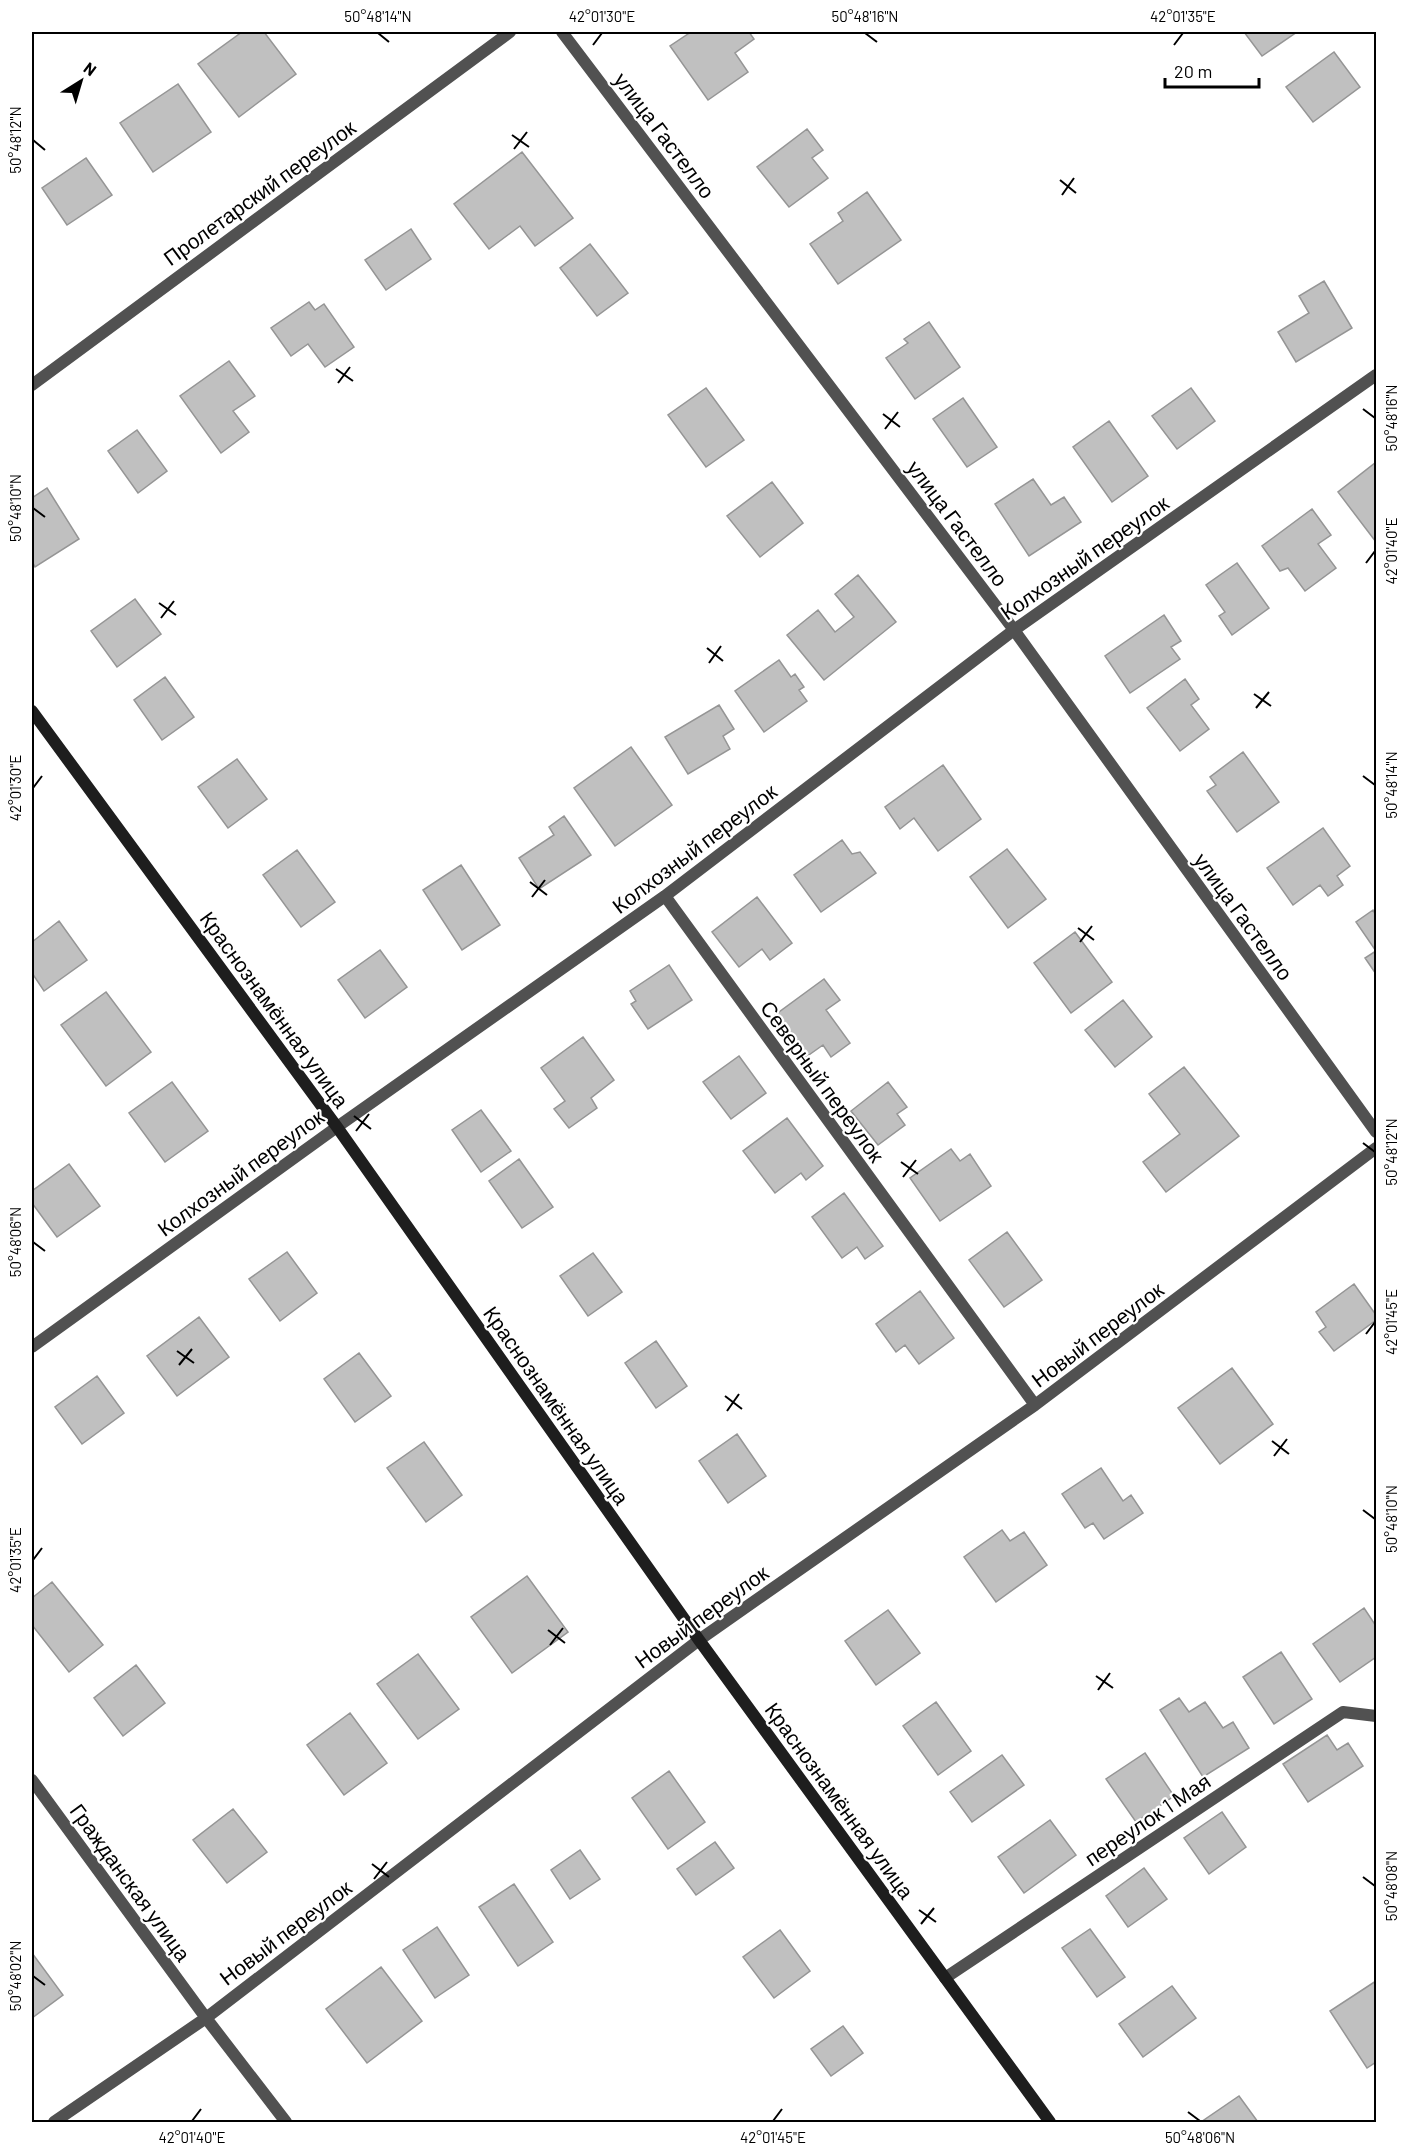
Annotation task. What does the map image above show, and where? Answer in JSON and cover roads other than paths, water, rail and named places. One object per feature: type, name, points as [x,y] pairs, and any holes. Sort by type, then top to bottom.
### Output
[{"type":"main road","name":"Краснознамённая улица","points":[[32,711],[337,1127],[699,1640],[1050,2122]]},
{"type":"street","name":"Пролетарский переулок","points":[[32,385],[510,32]]},
{"type":"street","name":"улица Гастелло","points":[[562,32],[1014,630],[1377,1132]]},
{"type":"street","name":"Колхозный переулок","points":[[32,1347],[337,1127],[665,896],[1014,630],[1377,375]]},
{"type":"street","name":"Северный переулок","points":[[665,896],[1035,1405]]},
{"type":"street","name":"Новый переулок","points":[[54,2122],[206,2018],[699,1640],[1035,1405],[1377,1148]]},
{"type":"street","name":"переулок 1 Мая","points":[[945,1977],[1344,1712],[1377,1716]]},
{"type":"street","name":"Гражданская улица","points":[[32,1780],[206,2018],[286,2122]]}]
